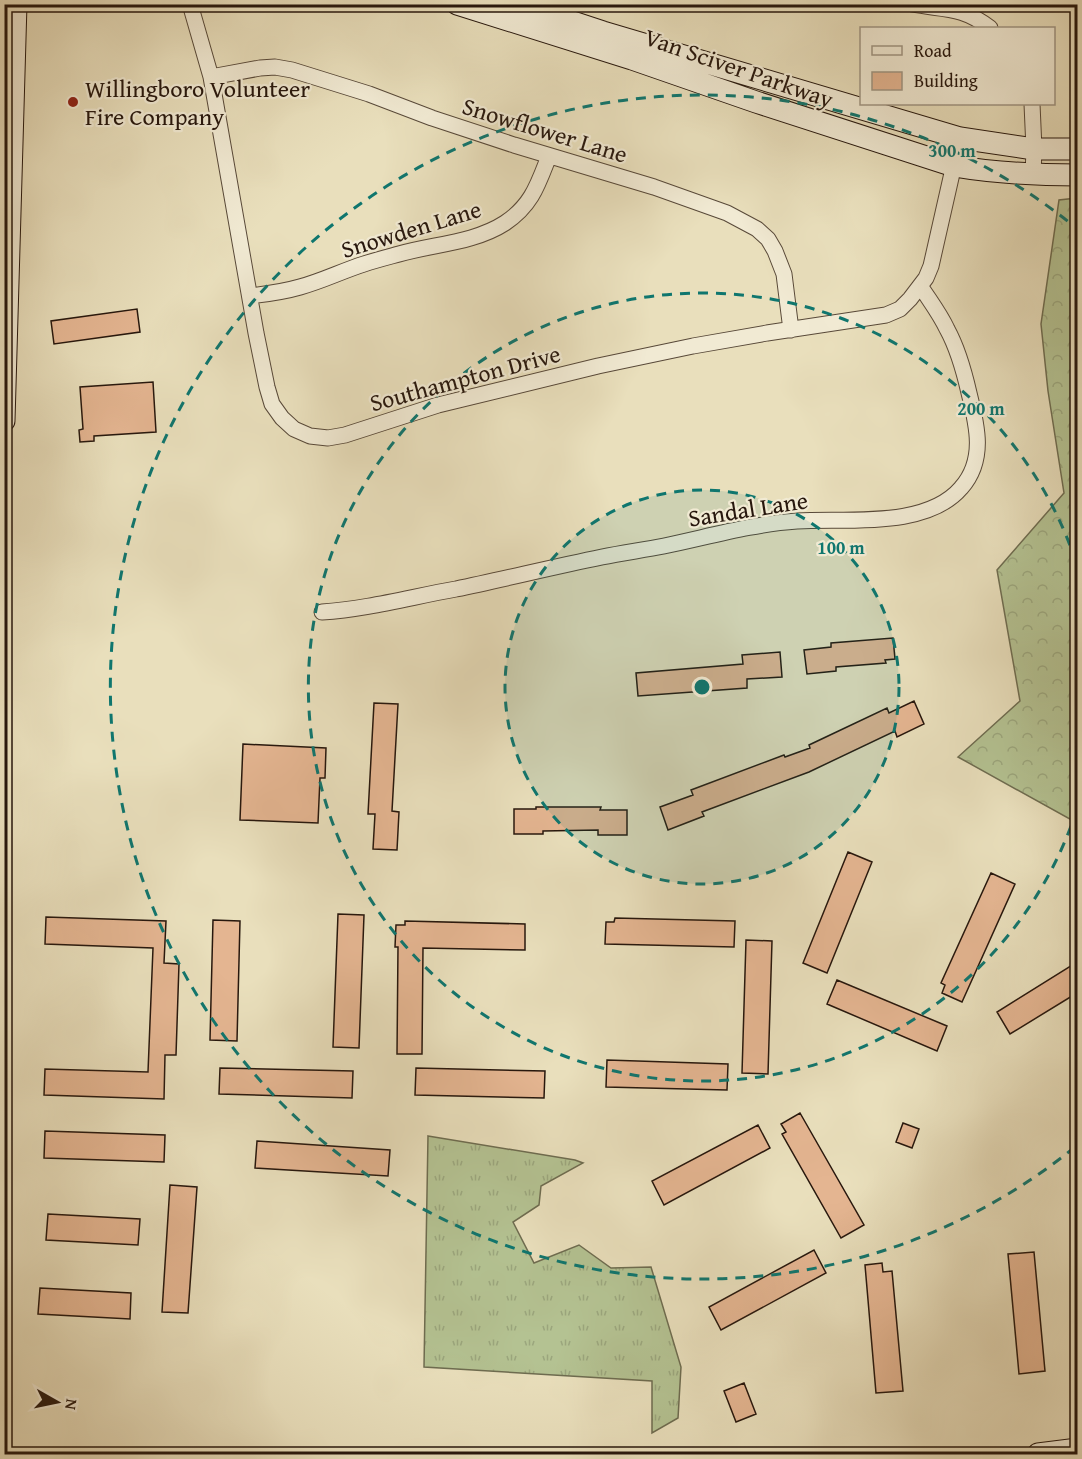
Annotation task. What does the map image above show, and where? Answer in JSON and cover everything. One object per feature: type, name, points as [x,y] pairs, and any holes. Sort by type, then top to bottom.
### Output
[{"type":"street","points":[[4,422],[16,4]]},
{"type":"street","name":"Southampton Drive","points":[[190,4],[211,77],[267,387],[273,404],[282,418],[294,429],[310,436],[328,438],[345,435],[438,405],[578,370],[693,346],[886,315],[900,309],[921,287],[931,266],[960,138]]},
{"type":"street","name":"Van Sciver Parkway","points":[[457,4],[632,59],[954,166],[1033,176],[1077,176]]},
{"type":"street","name":"Van Sciver Parkway","points":[[518,4],[647,45],[960,138],[1034,149],[1077,149]]},
{"type":"street","points":[[912,4],[946,6],[966,13],[989,27]]},
{"type":"street","name":"Snowflower Lane","points":[[211,77],[260,68],[292,69],[390,101],[432,118],[702,203],[736,217],[757,229],[768,239],[780,263],[784,274],[791,330]]},
{"type":"street","points":[[1032,105],[1033,176]]},
{"type":"street","name":"Snowden Lane","points":[[250,296],[287,291],[374,261],[490,231],[505,223],[529,201],[537,189],[549,156]]},
{"type":"street","name":"Sandal Lane","points":[[322,612],[382,604],[758,526],[796,521],[886,518],[916,513],[942,503],[963,486],[969,475],[975,463],[978,435],[973,408],[949,331],[921,287]]},
{"type":"street","points":[[1038,1455],[1077,1449]]},
{"type":"green space","points":[[1078,198],[1077,823],[958,757],[1020,701],[997,570],[1064,493],[1048,391],[1041,324],[1059,200]]},
{"type":"green space","points":[[428,1136],[583,1163],[541,1186],[539,1205],[513,1222],[534,1263],[579,1245],[611,1268],[651,1267],[681,1367],[678,1418],[652,1433],[652,1381],[424,1367]]},
{"type":"building","points":[[137,309],[140,332],[54,344],[51,321]]},
{"type":"building","points":[[153,382],[156,432],[94,436],[94,441],[80,442],[79,430],[83,429],[80,387]]},
{"type":"building","points":[[893,638],[895,659],[885,660],[886,663],[836,667],[836,671],[807,674],[804,650],[831,647],[831,643]]},
{"type":"building","points":[[780,652],[782,677],[747,679],[747,688],[638,696],[636,673],[743,664],[742,655]]},
{"type":"building","points":[[914,701],[924,724],[897,737],[895,731],[809,772],[702,812],[704,816],[668,830],[660,807],[693,795],[691,790],[784,755],[785,757],[810,748],[809,745],[887,708],[889,713]]},
{"type":"building","points":[[374,703],[398,704],[392,811],[399,812],[397,850],[373,849],[375,814],[368,814]]},
{"type":"building","points":[[243,744],[326,748],[325,778],[320,778],[318,823],[240,820]]},
{"type":"building","points":[[536,807],[601,807],[600,810],[627,810],[627,835],[598,835],[598,830],[514,834],[514,809],[536,809]]},
{"type":"building","points":[[848,852],[872,862],[827,973],[803,963]]},
{"type":"building","points":[[991,873],[1015,884],[962,1002],[942,993],[945,985],[941,983]]},
{"type":"building","points":[[338,914],[364,915],[359,1048],[333,1047]]},
{"type":"building","points":[[46,917],[166,921],[164,963],[179,964],[176,1055],[165,1055],[164,1099],[44,1095],[45,1069],[148,1072],[153,948],[45,944]]},
{"type":"building","points":[[615,918],[735,921],[734,947],[605,944],[606,922],[614,922]]},
{"type":"building","points":[[213,920],[240,921],[237,1041],[210,1040]]},
{"type":"building","points":[[405,921],[525,924],[525,950],[423,948],[422,1054],[397,1054],[398,947],[395,947],[396,925],[405,925]]},
{"type":"building","points":[[746,940],[772,941],[768,1074],[742,1073]]},
{"type":"building","points":[[1077,962],[1077,993],[1010,1034],[997,1012]]},
{"type":"building","points":[[837,980],[947,1026],[937,1051],[827,1004]]},
{"type":"building","points":[[607,1060],[728,1064],[727,1090],[606,1087]]},
{"type":"building","points":[[220,1068],[353,1071],[352,1098],[219,1094]]},
{"type":"building","points":[[416,1068],[545,1071],[544,1098],[415,1095]]},
{"type":"building","points":[[800,1113],[864,1225],[841,1238],[782,1134],[786,1132],[781,1124]]},
{"type":"building","points":[[903,1123],[919,1129],[912,1148],[896,1142]]},
{"type":"building","points":[[758,1125],[770,1148],[664,1205],[652,1181]]},
{"type":"building","points":[[45,1131],[165,1135],[164,1162],[44,1158]]},
{"type":"building","points":[[257,1141],[390,1150],[388,1176],[255,1168]]},
{"type":"building","points":[[170,1185],[197,1187],[188,1313],[162,1312]]},
{"type":"building","points":[[48,1214],[140,1219],[138,1245],[46,1240]]},
{"type":"building","points":[[814,1250],[826,1273],[721,1330],[709,1307]]},
{"type":"building","points":[[1034,1252],[1045,1371],[1019,1374],[1008,1254]]},
{"type":"building","points":[[882,1263],[883,1272],[892,1271],[903,1391],[876,1393],[865,1265]]},
{"type":"building","points":[[40,1288],[131,1293],[130,1319],[38,1314]]},
{"type":"building","points":[[744,1383],[756,1414],[736,1422],[724,1391]]},
{"type":"place","name":"Willingboro Volunteer Fire Company","points":[[73,102]]}]
